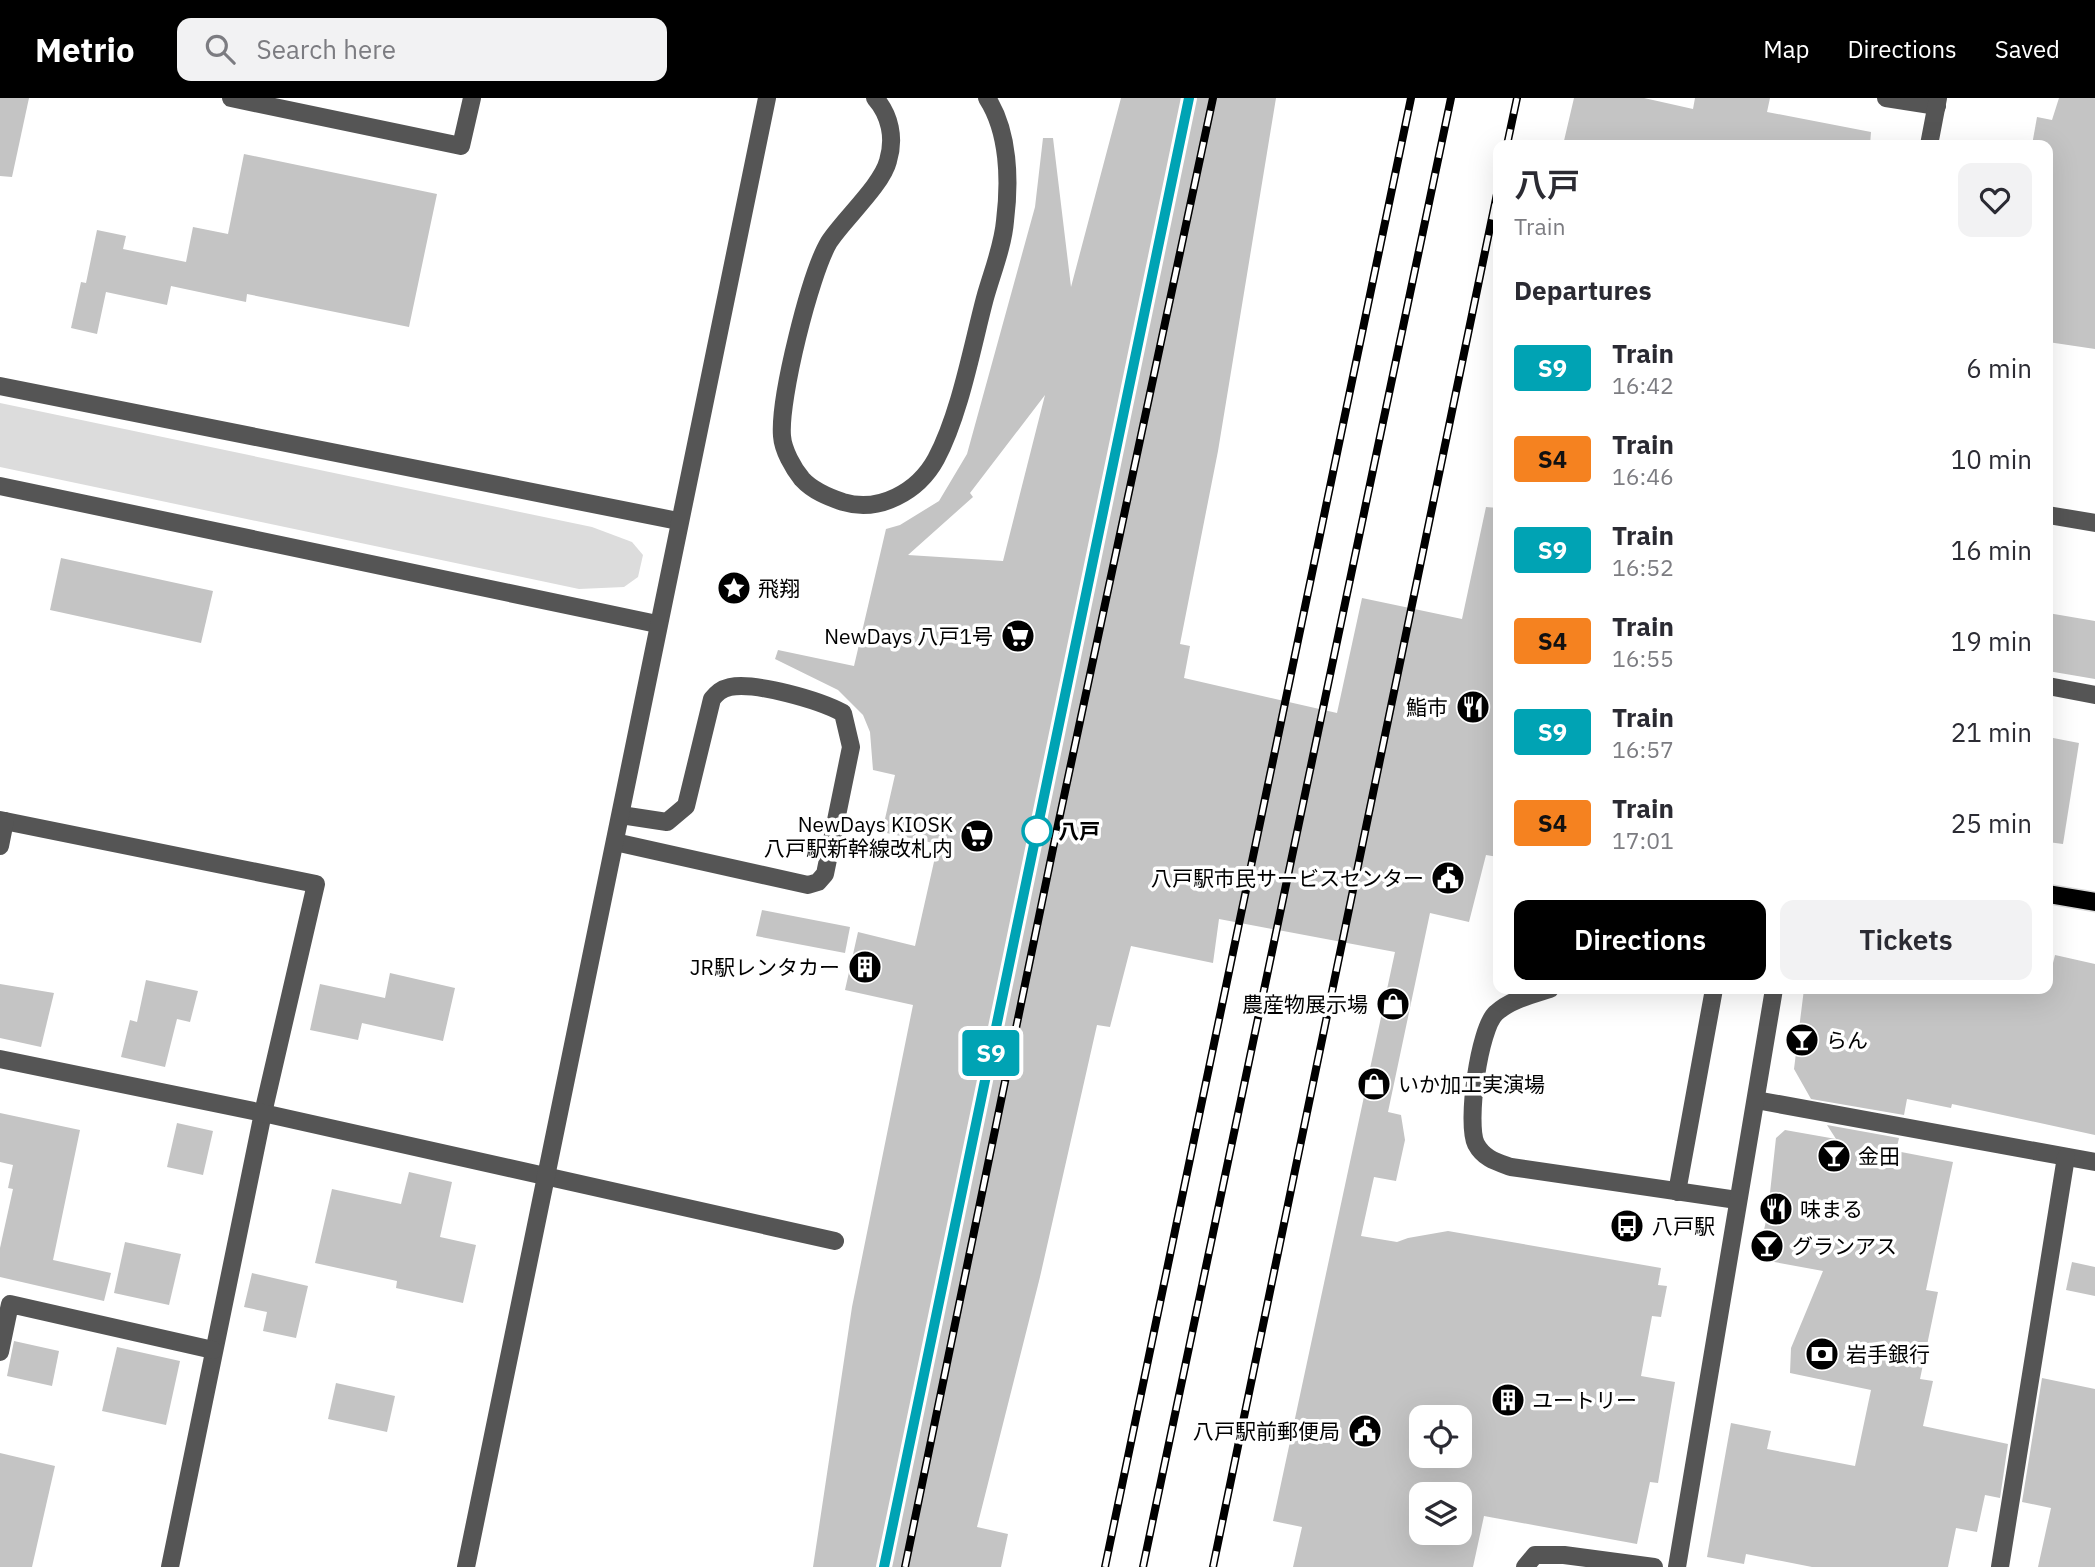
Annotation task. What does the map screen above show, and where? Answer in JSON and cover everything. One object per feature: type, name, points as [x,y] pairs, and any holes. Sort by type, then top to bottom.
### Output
[{"type":"main road","points":[[2053,895],[2095,902]]},
{"type":"street","points":[[231,98],[461,146],[472,98]]},
{"type":"street","points":[[466,1567],[766,98]]},
{"type":"street","points":[[875,98],[887,111],[891,134],[888,163],[829,243],[815,274],[784,401],[782,438],[790,460],[803,480],[823,495],[853,505],[890,502],[917,483],[936,460],[959,395],[1006,222],[1006,154],[1000,125],[987,98]]},
{"type":"street","points":[[1886,98],[1938,102],[1930,140]]},
{"type":"street","points":[[0,386],[678,521]]},
{"type":"street","points":[[0,486],[657,624]]},
{"type":"street","points":[[2053,516],[2095,523]]},
{"type":"street","points":[[615,842],[808,885],[818,882],[825,873],[851,747],[843,713],[825,704],[746,687],[729,687],[718,691],[712,699],[686,806],[667,822],[621,815]]},
{"type":"street","points":[[2053,688],[2095,695]]},
{"type":"street","points":[[0,846],[3,820],[316,884],[263,1114],[170,1567]]},
{"type":"street","points":[[1537,994],[1507,1005],[1494,1014],[1486,1027],[1472,1113],[1475,1143],[1487,1158],[1511,1167],[1738,1200]]},
{"type":"street","points":[[1677,1192],[1713,994]]},
{"type":"street","points":[[1677,1567],[1773,994]]},
{"type":"street","points":[[0,1059],[263,1114],[835,1241]]},
{"type":"street","points":[[1756,1100],[2095,1162]]},
{"type":"street","points":[[2000,1567],[2066,1157]]},
{"type":"street","points":[[0,1352],[10,1304],[213,1350]]},
{"type":"street","points":[[1525,1567],[1535,1555],[1545,1555],[1654,1567]]},
{"type":"shaded area","points":[[0,403],[592,527],[632,542],[643,555],[638,577],[624,587],[579,589],[0,467]]},
{"type":"building","points":[[0,98],[29,98],[12,177],[0,176]]},
{"type":"building","points":[[1121,98],[1276,98],[1218,451],[1180,644],[1190,646],[1184,678],[1337,713],[1362,598],[1462,619],[1486,507],[1493,508],[1493,856],[1486,855],[1469,922],[1430,913],[1388,1112],[1401,1115],[1405,1140],[1396,1181],[1374,1177],[1361,1236],[1397,1242],[1448,1231],[1661,1268],[1658,1285],[1667,1286],[1661,1317],[1652,1316],[1641,1376],[1675,1382],[1658,1483],[1650,1482],[1637,1544],[1484,1516],[1473,1567],[1293,1567],[1302,1527],[1273,1521],[1395,952],[1219,919],[1213,963],[1131,946],[1110,1027],[1097,1025],[1040,1277],[977,1527],[1008,1534],[1001,1567],[813,1567],[852,1307],[913,1005],[845,990],[858,932],[915,946],[938,844],[882,832],[895,775],[873,770],[870,732],[863,715],[838,690],[775,659],[778,650],[854,666],[886,529],[900,525],[939,501],[967,454],[1035,207],[1043,138],[1053,138],[1071,287]],"holes":[[[1045,395],[1003,561],[908,555],[973,497],[970,493]]]},
{"type":"building","points":[[1574,98],[1644,98],[1693,109],[1695,98],[1770,98],[1767,112],[1871,132],[1870,140],[1564,140]]},
{"type":"building","points":[[2059,98],[2095,98],[2095,349],[2053,343],[2053,140],[2033,140],[2037,117],[2052,120]]},
{"type":"building","points":[[244,154],[437,194],[409,327],[247,294],[246,302],[171,286],[167,305],[106,292],[97,334],[71,328],[81,282],[86,283],[97,230],[126,236],[123,249],[186,262],[193,227],[228,234]]},
{"type":"building","points":[[61,558],[213,591],[201,643],[50,610]]},
{"type":"building","points":[[2053,614],[2095,621],[2095,679],[2053,672]]},
{"type":"building","points":[[2053,738],[2079,743],[2063,844],[2053,843]]},
{"type":"building","points":[[762,910],[850,927],[845,953],[756,936]]},
{"type":"building","points":[[2055,955],[2095,964],[2095,1135],[1952,1104],[1951,1108],[1907,1099],[1904,1115],[1811,1099],[1794,1069],[1803,994],[2053,994]]},
{"type":"building","points":[[390,973],[455,988],[443,1041],[362,1023],[358,1040],[310,1030],[320,984],[385,998]]},
{"type":"building","points":[[146,980],[198,991],[190,1022],[177,1019],[165,1067],[121,1057],[130,1020],[137,1022]]},
{"type":"building","points":[[0,984],[54,993],[41,1047],[0,1038]]},
{"type":"building","points":[[0,1113],[80,1130],[53,1260],[111,1273],[104,1301],[0,1277],[0,1248],[13,1189],[8,1188],[13,1165],[0,1162]]},
{"type":"building","points":[[177,1123],[213,1131],[203,1175],[167,1167]]},
{"type":"building","points":[[1827,1125],[1899,1138],[1896,1151],[1953,1162],[1926,1290],[1938,1292],[1920,1379],[1933,1381],[1923,1426],[2008,1444],[2000,1498],[1985,1495],[1977,1532],[1956,1528],[1948,1567],[1812,1567],[1746,1554],[1744,1564],[1707,1557],[1731,1423],[1771,1431],[1767,1449],[1855,1466],[1871,1390],[1790,1373],[1791,1348],[1823,1271],[1758,1259],[1768,1211],[1776,1138],[1785,1130],[1836,1139]]},
{"type":"building","points":[[409,1172],[452,1182],[440,1237],[476,1245],[463,1303],[396,1288],[397,1281],[315,1263],[332,1189],[401,1204]]},
{"type":"building","points":[[125,1242],[181,1254],[169,1305],[114,1293]]},
{"type":"building","points":[[2072,1262],[2095,1267],[2095,1296],[2066,1290]]},
{"type":"building","points":[[252,1273],[308,1286],[296,1338],[263,1331],[267,1312],[244,1307]]},
{"type":"building","points":[[14,1341],[59,1351],[52,1386],[7,1376]]},
{"type":"building","points":[[117,1347],[180,1361],[166,1425],[102,1411]]},
{"type":"building","points":[[2042,1378],[2095,1389],[2095,1567],[2038,1567],[2051,1508],[2022,1502]]},
{"type":"building","points":[[336,1383],[395,1396],[387,1432],[328,1419]]},
{"type":"building","points":[[0,1453],[55,1466],[32,1567],[0,1567]]},
{"type":"railway","points":[[884,1567],[1189,98]]},
{"type":"railway","points":[[905,1567],[1056,834],[1213,98]]},
{"type":"railway","points":[[1105,1567],[1411,98]]},
{"type":"railway","points":[[1143,1567],[1451,98]]},
{"type":"railway","points":[[1508,140],[1517,98]]},
{"type":"railway","points":[[1213,1567],[1493,213]]},
{"type":"train","name":"S9","points":[[884,1567],[1189,98]]},
{"type":"place","name":"飛翔","points":[[734,588]]},
{"type":"place","name":"NewDays 八戸1号","points":[[1018,636]]},
{"type":"place","name":"鮨市","points":[[1473,707]]},
{"type":"place","name":"八戸","points":[[1037,831]]},
{"type":"place","name":"NewDays KIOSK 八戸駅新幹線改札内","points":[[977,836]]},
{"type":"place","name":"八戸駅市民サービスセンター","points":[[1448,878]]},
{"type":"place","name":"JR駅レンタカー","points":[[865,967]]},
{"type":"place","name":"農産物展示場","points":[[1393,1004]]},
{"type":"place","name":"らん","points":[[1802,1040]]},
{"type":"place","name":"いか加工実演場","points":[[1374,1084]]},
{"type":"place","name":"金田","points":[[1834,1156]]},
{"type":"place","name":"味まる","points":[[1776,1209]]},
{"type":"place","name":"八戸駅","points":[[1627,1226]]},
{"type":"place","name":"グランアス","points":[[1767,1246]]},
{"type":"place","name":"岩手銀行","points":[[1822,1354]]},
{"type":"place","name":"ユートリー","points":[[1508,1400]]},
{"type":"place","name":"八戸駅前郵便局","points":[[1365,1431]]}]
